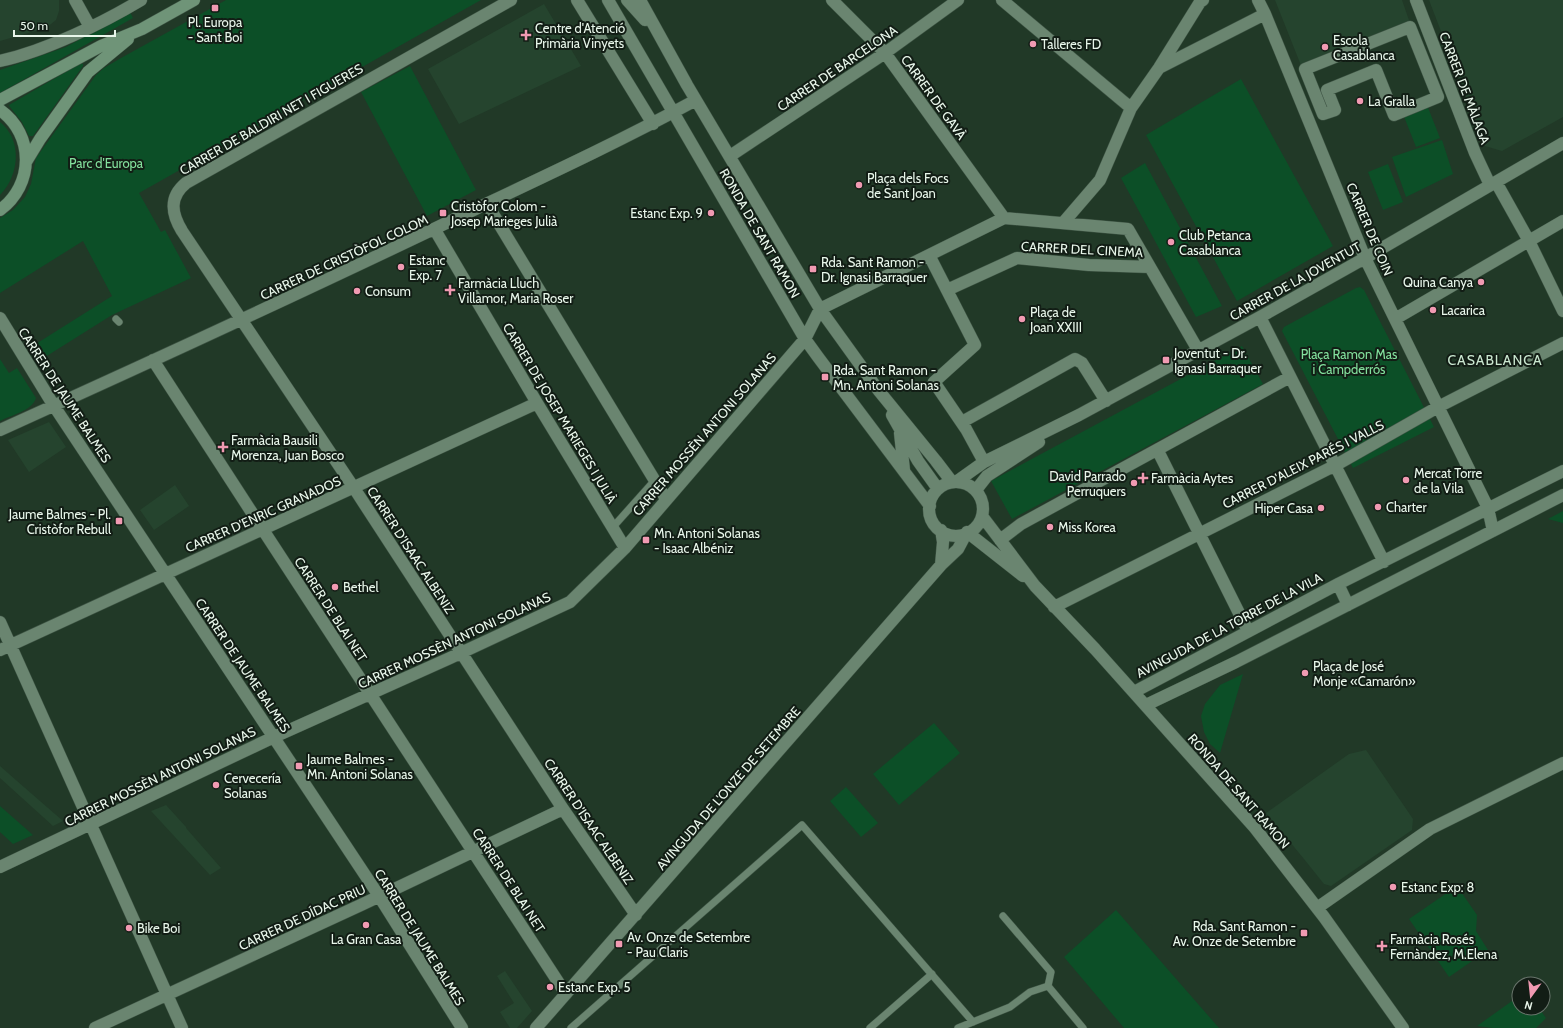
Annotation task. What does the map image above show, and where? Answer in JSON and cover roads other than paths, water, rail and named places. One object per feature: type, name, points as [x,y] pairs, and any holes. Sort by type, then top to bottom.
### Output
[{"type":"street","points":[[75,0],[90,27]]},
{"type":"street","points":[[0,61],[48,46],[117,14],[141,0]]},
{"type":"street","points":[[0,100],[101,46],[142,29],[194,0]]},
{"type":"street","name":"CARRER DE BALDIRI NET I FIGUERES","points":[[242,321],[176,222],[173,210],[179,189],[186,183],[512,0]]},
{"type":"street","points":[[577,0],[653,124]]},
{"type":"street","name":"RONDA DE SANT RAMON","points":[[608,0],[805,339],[930,506],[931,518],[935,525],[941,530]]},
{"type":"street","name":"RONDA DE SANT RAMON","points":[[627,0],[657,33]]},
{"type":"street","name":"RONDA DE SANT RAMON","points":[[640,0],[657,33],[696,100],[820,309],[879,391],[954,482]]},
{"type":"street","name":"CARRER DE GAVÀ","points":[[832,0],[885,53],[1004,218]]},
{"type":"street","name":"CARRER DE BARCELONA","points":[[730,156],[885,53],[958,0]]},
{"type":"street","points":[[1002,0],[1131,108]]},
{"type":"street","points":[[1063,223],[1100,180],[1131,108],[1159,68],[1200,2],[1204,0]]},
{"type":"street","name":"CARRER DE COIN","points":[[1258,0],[1366,258],[1488,508]]},
{"type":"street","name":"CARRER DE MÀLAGA","points":[[1416,0],[1473,146],[1493,183],[1528,241],[1563,311]]},
{"type":"street","points":[[1159,68],[1265,14]]},
{"type":"street","points":[[1410,27],[1438,97],[1394,115],[1376,70],[1327,90],[1335,110],[1323,114],[1305,69],[1410,27]]},
{"type":"street","points":[[26,162],[40,139],[88,72],[142,29]]},
{"type":"street","name":"CARRER DE CRISTÒFOL COLOM","points":[[0,430],[242,321],[435,230],[653,124],[696,100]]},
{"type":"street","points":[[0,110],[8,116],[17,128],[24,142],[26,162],[25,173],[19,188],[10,202],[0,210]]},
{"type":"street","name":"CARRER DE LA JOVENTUT","points":[[954,482],[984,462],[1079,415],[1366,258],[1563,143]]},
{"type":"street","points":[[487,204],[666,499]]},
{"type":"street","points":[[820,309],[1004,218],[1128,229],[1198,350]]},
{"type":"street","points":[[1395,319],[1563,221]]},
{"type":"street","name":"CARRER DE JOSEP MARIEGES I JULIÀ","points":[[435,230],[625,548]]},
{"type":"street","points":[[929,255],[975,345],[934,382],[962,422],[984,462]]},
{"type":"street","name":"CARRER DEL CINEMA","points":[[947,290],[1017,258],[1089,265],[1150,267]]},
{"type":"street","name":"CARRER MOSSÈN ANTONI SOLANAS","points":[[0,867],[274,737],[570,602],[625,548],[805,339],[820,309]]},
{"type":"street","points":[[1260,317],[1384,562]]},
{"type":"street","name":"CARRER DE JAUME BALMES","points":[[0,318],[54,406],[379,896],[462,1028]]},
{"type":"street","name":"CARRER D'ISAAC ALBENIZ","points":[[242,321],[354,488],[563,809],[636,915]]},
{"type":"street","name":"CARRER D'ALEIX PARÉS I VALLS","points":[[1054,607],[1336,465],[1438,407],[1563,343]]},
{"type":"street","points":[[962,422],[1075,359],[1082,363],[1106,400]]},
{"type":"street","name":"CARRER DE BLAI NET","points":[[153,360],[566,994]]},
{"type":"street","points":[[1000,540],[1021,524],[1158,451],[1290,377]]},
{"type":"street","name":"RONDA DE SANT RAMON","points":[[879,391],[918,461],[938,489]]},
{"type":"street","name":"CARRER D'ENRIC GRANADOS","points":[[5,648],[537,403]]},
{"type":"street","name":"CARRER DE LA JOVENTUT","points":[[976,490],[987,476],[1079,415]]},
{"type":"street","name":"RONDA DE SANT RAMON","points":[[900,430],[904,470]]},
{"type":"street","points":[[1158,451],[1248,631]]},
{"type":"street","name":"AVINGUDA DE LA TORRE DE LA VILA","points":[[1134,692],[1338,584],[1563,470]]},
{"type":"street","points":[[930,506],[933,495],[944,484],[954,482],[968,484],[976,490]]},
{"type":"street","name":"RONDA DE SANT RAMON","points":[[976,490],[982,502],[982,516],[1035,586],[1146,705],[1255,828],[1317,908],[1403,1028]]},
{"type":"street","points":[[1146,705],[1348,605],[1563,495]]},
{"type":"street","points":[[1488,508],[1493,531]]},
{"type":"street","points":[[941,530],[948,534],[956,535],[967,532],[977,525],[982,516]]},
{"type":"street","points":[[941,530],[943,542],[941,565]]},
{"type":"street","name":"RONDA DE SANT RAMON","points":[[967,532],[1035,586]]},
{"type":"street","name":"AVINGUDA DE L'ONZE DE SETEMBRE","points":[[536,1028],[941,565],[955,552],[967,532]]},
{"type":"street","name":"AVINGUDA DE LA TORRE DE LA VILA","points":[[1338,584],[1348,605]]},
{"type":"street","points":[[0,622],[5,648],[90,825],[182,1028]]},
{"type":"street","points":[[1194,661],[1203,678]]},
{"type":"street","points":[[1317,908],[1430,829],[1563,763]]},
{"type":"street","name":"CARRER DE DÍDAC PRIU","points":[[95,1028],[167,996],[563,809]]},
{"type":"lane","points":[[613,527],[655,480]]},
{"type":"lane","points":[[571,1028],[802,825],[973,1022]]},
{"type":"lane","points":[[1003,916],[1051,972],[1048,986]]},
{"type":"lane","points":[[870,1028],[932,974]]},
{"type":"lane","points":[[958,1028],[1010,1007],[1030,992],[1048,986]]},
{"type":"lane","points":[[1048,986],[1083,1028]]},
{"type":"place","name":"Pl. Europa - Sant Boi","points":[[215,8]]},
{"type":"place","name":"Centre d'Atenció Primària Vinyets","points":[[526,35]]},
{"type":"place","name":"Talleres FD","points":[[1033,44]]},
{"type":"place","name":"Escola Casablanca","points":[[1325,47]]},
{"type":"place","name":"La Gralla","points":[[1360,101]]},
{"type":"place","name":"Plaça dels Focs de Sant Joan","points":[[859,185]]},
{"type":"place","name":"Cristòfor Colom - Josep Marieges Julià","points":[[443,213]]},
{"type":"place","name":"Estanc Exp. 9","points":[[711,213]]},
{"type":"place","name":"Club Petanca Casablanca","points":[[1171,242]]},
{"type":"place","name":"Estanc Exp. 7","points":[[401,267]]},
{"type":"place","name":"Rda. Sant Ramon - Dr. Ignasi Barraquer","points":[[813,269]]},
{"type":"place","name":"Quina Canya","points":[[1481,282]]},
{"type":"place","name":"Farmàcia Lluch Villamor, Maria Roser","points":[[450,290]]},
{"type":"place","name":"Consum","points":[[357,291]]},
{"type":"place","name":"Lacarica","points":[[1433,310]]},
{"type":"place","name":"Plaça de Joan XXIII","points":[[1022,319]]},
{"type":"place","name":"Joventut - Dr. Ignasi Barraquer","points":[[1166,360]]},
{"type":"place","name":"Rda. Sant Ramon - Mn. Antoni Solanas","points":[[825,377]]},
{"type":"place","name":"Farmàcia Bausili Morenza, Juan Bosco","points":[[223,447]]},
{"type":"place","name":"Farmàcia Aytes","points":[[1143,478]]},
{"type":"place","name":"Mercat Torre de la Vila","points":[[1406,480]]},
{"type":"place","name":"David Parrado Perruquers","points":[[1134,483]]},
{"type":"place","name":"Charter","points":[[1378,507]]},
{"type":"place","name":"Hiper Casa","points":[[1321,508]]},
{"type":"place","name":"Jaume Balmes - Pl. Cristòfor Rebull","points":[[119,521]]},
{"type":"place","name":"Miss Korea","points":[[1050,527]]},
{"type":"place","name":"Mn. Antoni Solanas - Isaac Albéniz","points":[[646,540]]},
{"type":"place","name":"Bethel","points":[[335,587]]},
{"type":"place","name":"Plaça de José Monje «Camarón»","points":[[1305,673]]},
{"type":"place","name":"Jaume Balmes - Mn. Antoni Solanas","points":[[299,766]]},
{"type":"place","name":"Cervecería Solanas","points":[[216,785]]},
{"type":"place","name":"Estanc Exp: 8","points":[[1393,887]]},
{"type":"place","name":"La Gran Casa","points":[[366,925]]},
{"type":"place","name":"Bike Boi","points":[[129,928]]},
{"type":"place","name":"Rda. Sant Ramon - Av. Onze de Setembre","points":[[1304,933]]},
{"type":"place","name":"Av. Onze de Setembre - Pau Claris","points":[[619,944]]},
{"type":"place","name":"Farmàcia Rosés Fernàndez, M.Elena","points":[[1382,946]]},
{"type":"place","name":"Estanc Exp. 5","points":[[550,987]]},
{"type":"district","name":"CASABLANCA","points":[[1495,360]]},
{"type":"park label","name":"Parc d'Europa","points":[[106,163]]},
{"type":"park label","name":"Plaça Ramon Mas i Campderrós","points":[[1349,362]]}]
